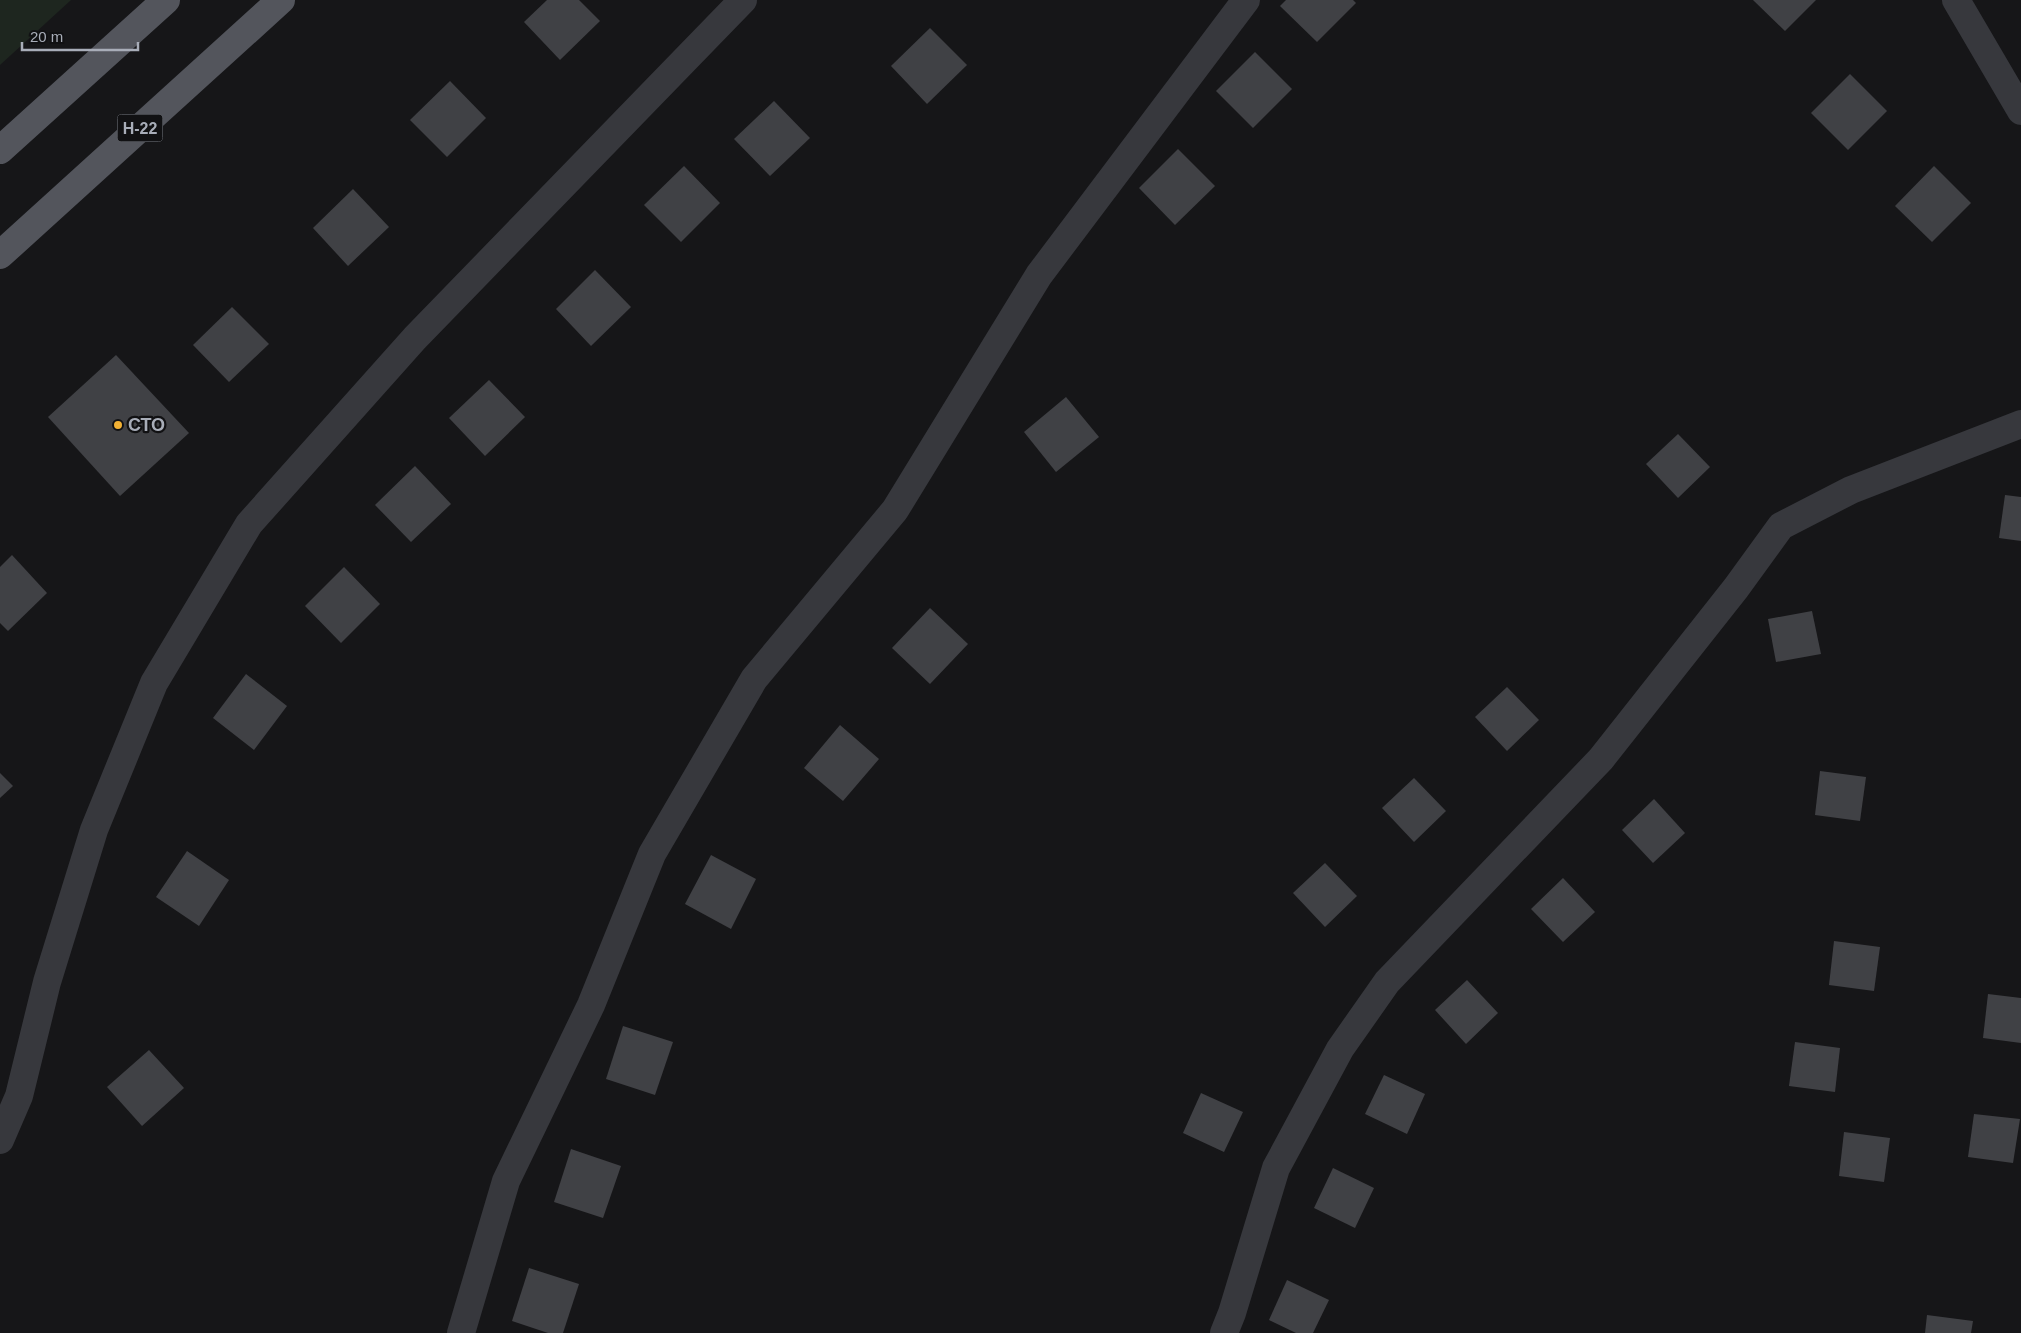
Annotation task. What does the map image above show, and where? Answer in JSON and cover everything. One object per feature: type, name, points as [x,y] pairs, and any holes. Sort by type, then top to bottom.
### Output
[{"type":"main road","points":[[0,150],[166,0]]},
{"type":"main road","name":"Н-22","points":[[0,255],[281,0]]},
{"type":"street","points":[[0,1140],[19,1096],[47,982],[94,830],[154,684],[249,524],[415,338],[743,0]]},
{"type":"street","points":[[461,1333],[506,1181],[591,1005],[652,854],[754,678],[895,510],[1039,275],[1246,0]]},
{"type":"street","points":[[1956,0],[2021,111]]},
{"type":"street","points":[[1224,1333],[1232,1313],[1276,1168],[1346,1042],[1387,982],[1601,759],[1736,588],[1780,526],[1851,490],[2021,424]]},
{"type":"shaded area","points":[[0,0],[71,0],[0,65]]},
{"type":"building","points":[[547,0],[579,0],[600,21],[560,60],[524,22]]},
{"type":"building","points":[[1286,0],[1353,0],[1356,3],[1317,42],[1280,6]]},
{"type":"building","points":[[1753,0],[1816,0],[1785,31]]},
{"type":"building","points":[[930,28],[967,65],[927,104],[891,66]]},
{"type":"building","points":[[1255,52],[1292,89],[1253,128],[1216,91]]},
{"type":"building","points":[[1850,74],[1887,111],[1848,150],[1811,113]]},
{"type":"building","points":[[450,81],[486,118],[447,157],[410,120]]},
{"type":"building","points":[[774,101],[810,138],[770,176],[734,139]]},
{"type":"building","points":[[1178,149],[1215,186],[1175,225],[1139,188]]},
{"type":"building","points":[[684,166],[720,203],[681,242],[644,205]]},
{"type":"building","points":[[1934,166],[1971,203],[1932,242],[1895,206]]},
{"type":"building","points":[[353,189],[389,227],[348,266],[313,228]]},
{"type":"building","points":[[595,270],[631,307],[591,346],[556,309]]},
{"type":"building","points":[[232,307],[269,344],[229,382],[193,345]]},
{"type":"building","name":"СТО","points":[[116,355],[189,433],[120,496],[48,417]]},
{"type":"building","points":[[489,380],[525,417],[485,456],[449,418]]},
{"type":"building","points":[[1066,397],[1099,437],[1056,472],[1024,432]]},
{"type":"building","points":[[1678,434],[1710,467],[1678,498],[1646,464]]},
{"type":"building","points":[[415,466],[451,504],[411,542],[375,505]]},
{"type":"building","points":[[2005,495],[2021,497],[2021,541],[1999,538]]},
{"type":"building","points":[[12,555],[47,593],[8,631],[0,623],[0,567]]},
{"type":"building","points":[[344,567],[380,604],[341,643],[305,606]]},
{"type":"building","points":[[930,608],[968,644],[930,684],[892,648]]},
{"type":"building","points":[[1812,611],[1821,654],[1776,662],[1768,619]]},
{"type":"building","points":[[246,674],[287,706],[254,750],[213,718]]},
{"type":"building","points":[[1507,687],[1539,720],[1507,751],[1475,717]]},
{"type":"building","points":[[840,725],[879,759],[843,801],[804,768]]},
{"type":"building","points":[[1820,771],[1866,777],[1860,821],[1815,815]]},
{"type":"building","points":[[0,773],[13,786],[0,798]]},
{"type":"building","points":[[1414,778],[1446,811],[1414,842],[1382,808]]},
{"type":"building","points":[[1654,799],[1685,833],[1653,863],[1622,830]]},
{"type":"building","points":[[187,851],[229,880],[199,926],[156,897]]},
{"type":"building","points":[[711,855],[756,879],[731,929],[685,904]]},
{"type":"building","points":[[1325,863],[1357,896],[1325,927],[1293,893]]},
{"type":"building","points":[[1563,878],[1595,912],[1563,942],[1531,909]]},
{"type":"building","points":[[1834,941],[1880,947],[1874,991],[1829,985]]},
{"type":"building","points":[[1467,980],[1498,1013],[1466,1044],[1435,1010]]},
{"type":"building","points":[[1988,994],[2021,998],[2021,1043],[1983,1038]]},
{"type":"building","points":[[623,1026],[673,1042],[655,1095],[606,1079]]},
{"type":"building","points":[[1795,1042],[1840,1048],[1835,1092],[1789,1086]]},
{"type":"building","points":[[149,1050],[184,1088],[142,1126],[107,1087]]},
{"type":"building","points":[[1384,1075],[1425,1094],[1407,1134],[1365,1114]]},
{"type":"building","points":[[1201,1093],[1243,1112],[1224,1152],[1183,1133]]},
{"type":"building","points":[[1974,1114],[2020,1119],[2013,1163],[1968,1157]]},
{"type":"building","points":[[1844,1132],[1890,1138],[1884,1182],[1839,1176]]},
{"type":"building","points":[[571,1149],[621,1166],[603,1218],[554,1202]]},
{"type":"building","points":[[1333,1168],[1374,1188],[1355,1228],[1314,1208]]},
{"type":"building","points":[[529,1268],[579,1284],[563,1333],[548,1333],[512,1321]]},
{"type":"building","points":[[1287,1280],[1329,1300],[1313,1333],[1296,1333],[1269,1320]]},
{"type":"building","points":[[1927,1315],[1973,1321],[1971,1333],[1925,1333]]},
{"type":"place","name":"СТО","points":[[118,425]]}]
